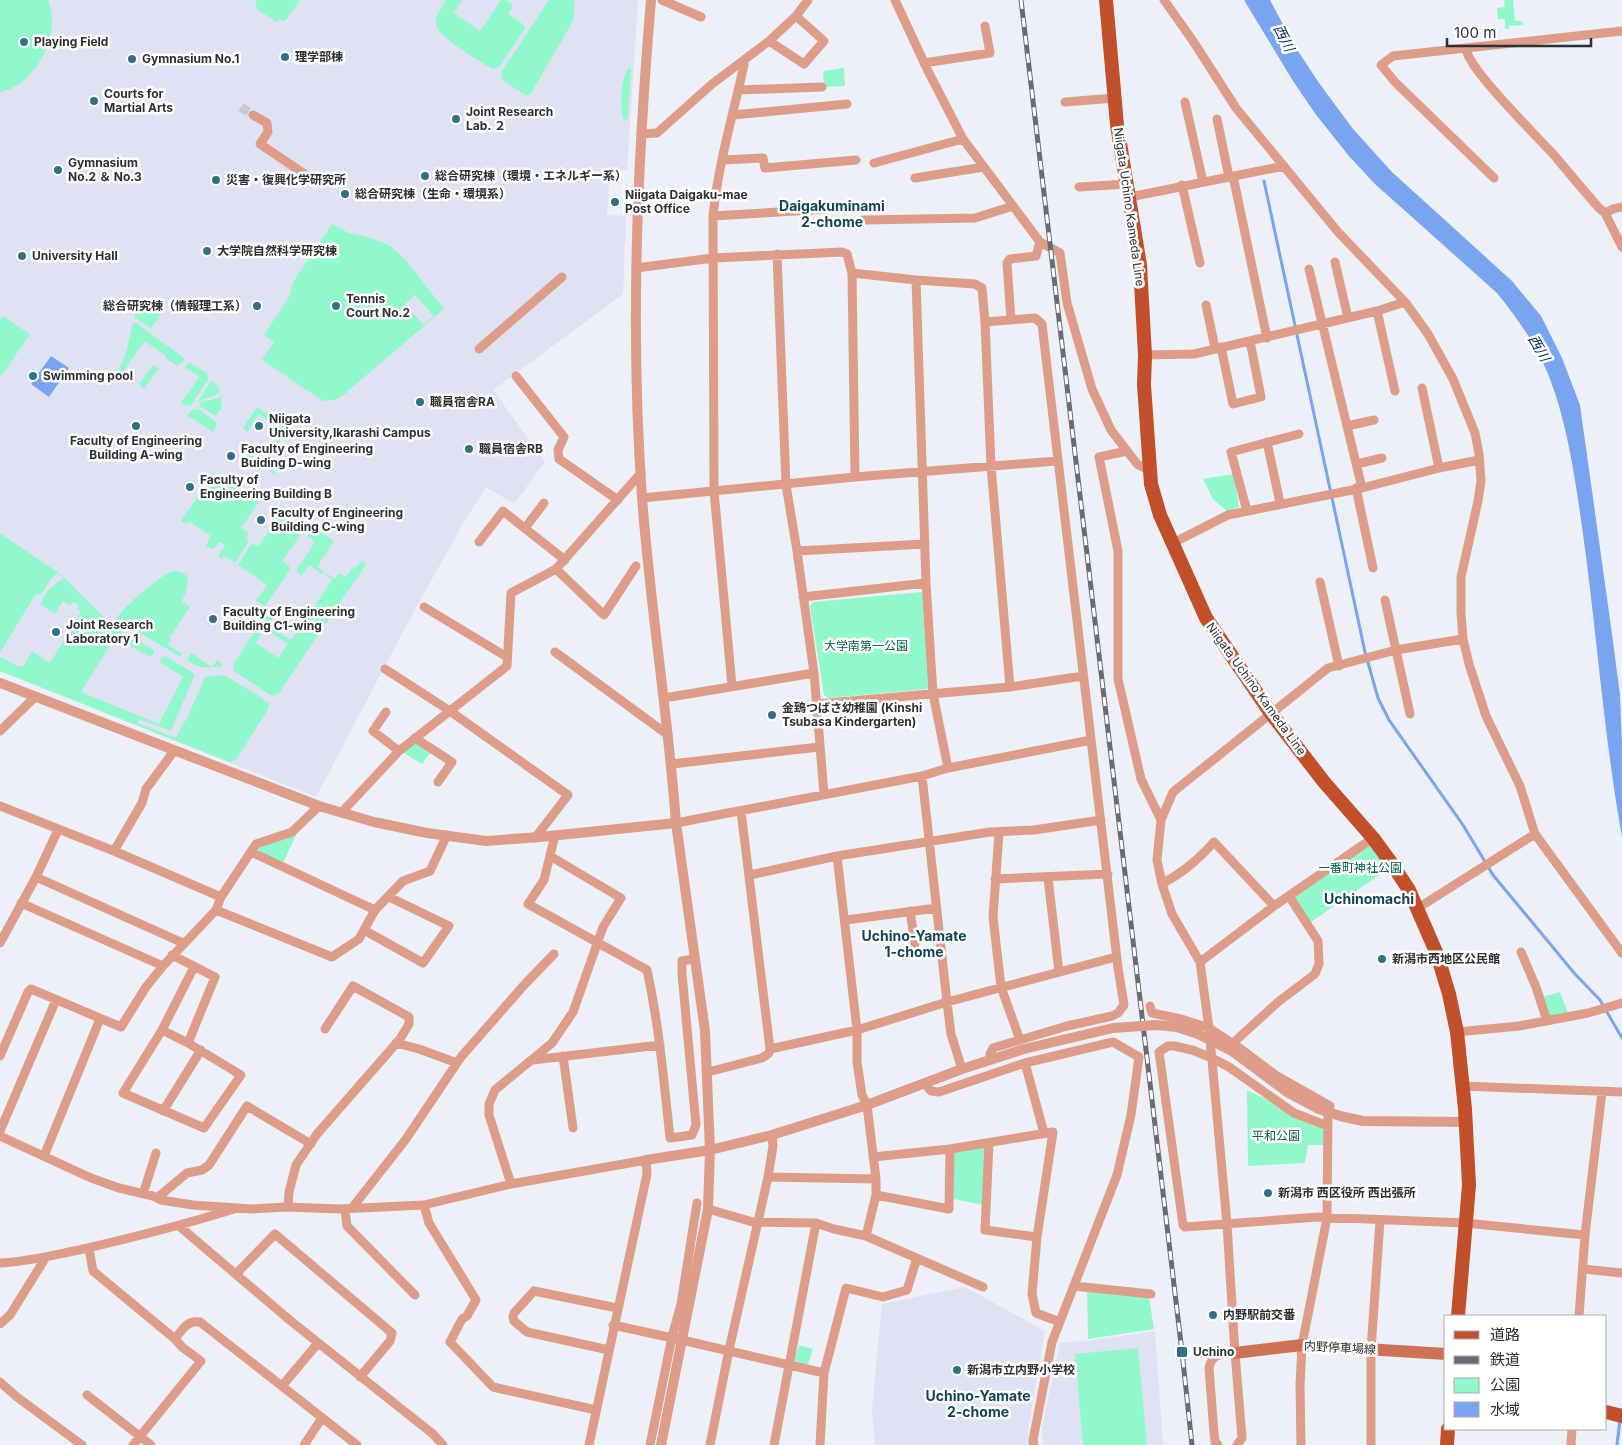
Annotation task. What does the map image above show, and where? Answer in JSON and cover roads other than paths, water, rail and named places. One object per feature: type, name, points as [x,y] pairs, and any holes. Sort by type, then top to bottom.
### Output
[{"type":"main road","name":"Niigata Uchino Kameda Line","points":[[1106,0],[1117,125],[1140,265],[1145,355],[1144,385],[1151,484],[1160,515],[1206,618],[1270,712],[1324,782],[1373,838],[1409,890],[1437,954],[1449,994],[1457,1032],[1466,1122],[1469,1185],[1458,1315]]},
{"type":"main road","name":"内野停車場線","points":[[1235,1353],[1302,1345],[1444,1354]]},
{"type":"main road","points":[[1607,1412],[1622,1416]]},
{"type":"main road","points":[[1447,1445],[1448,1430]]},
{"type":"street","points":[[651,0],[641,134],[636,268],[636,371],[642,498],[672,764],[676,823],[705,1031],[710,1150],[708,1209],[661,1445]]},
{"type":"street","points":[[662,0],[702,17]]},
{"type":"street","points":[[641,134],[657,133],[712,84],[769,41],[796,16],[808,0]]},
{"type":"street","points":[[895,0],[924,63],[963,139],[1040,242],[1060,253],[1067,303],[1092,389],[1111,430],[1136,464],[1150,471]]},
{"type":"street","points":[[1164,0],[1236,108],[1338,232],[1405,302],[1428,334],[1453,379],[1475,433],[1481,481],[1461,577],[1461,612],[1469,664],[1486,716],[1520,786],[1535,834],[1622,953]]},
{"type":"street","points":[[769,41],[804,64],[824,41],[796,16]]},
{"type":"street","points":[[924,63],[990,53],[985,26]]},
{"type":"street","points":[[1494,178],[1395,82],[1381,65],[1393,56],[1622,31]]},
{"type":"street","points":[[1466,49],[1468,58],[1484,79],[1555,156],[1599,208],[1605,212],[1622,247]]},
{"type":"street","points":[[732,686],[714,491],[713,216],[716,184],[744,61]]},
{"type":"street","points":[[738,90],[822,87]]},
{"type":"street","points":[[1065,102],[1115,98]]},
{"type":"street","points":[[1185,102],[1202,182]]},
{"type":"street","points":[[733,115],[847,104]]},
{"type":"street","points":[[253,115],[266,123],[268,132],[260,144],[312,179]]},
{"type":"street","points":[[1217,118],[1267,338]]},
{"type":"street","points":[[874,163],[963,139]]},
{"type":"street","points":[[723,160],[763,158],[765,168],[856,160]]},
{"type":"street","points":[[1079,187],[1128,190],[1182,185],[1284,166]]},
{"type":"street","points":[[915,178],[984,167]]},
{"type":"street","points":[[1182,185],[1200,263]]},
{"type":"street","points":[[864,220],[975,218],[1013,206]]},
{"type":"street","points":[[1605,212],[1622,208]]},
{"type":"street","points":[[713,216],[828,210]]},
{"type":"street","points":[[1011,320],[1007,263],[1010,259],[1036,256],[1040,242]]},
{"type":"street","points":[[636,268],[713,258],[842,252],[847,254],[850,259],[852,273],[856,477]]},
{"type":"street","points":[[777,254],[786,485],[814,673],[824,794]]},
{"type":"street","points":[[1335,262],[1348,318]]},
{"type":"street","points":[[1309,269],[1357,464],[1359,488],[1373,568]]},
{"type":"street","points":[[852,273],[979,286],[982,288],[986,322],[991,466],[1010,687]]},
{"type":"street","points":[[479,349],[562,277]]},
{"type":"street","points":[[916,280],[926,583],[933,694],[948,768]]},
{"type":"street","points":[[1145,355],[1194,354],[1378,311],[1405,302]]},
{"type":"street","points":[[1206,305],[1233,404],[1261,397],[1250,341]]},
{"type":"street","points":[[1378,311],[1395,392]]},
{"type":"street","points":[[2,1139],[91,1178],[119,1188],[176,1203],[239,1208],[348,1208],[424,1205],[511,1184],[710,1150],[772,1136],[867,1105],[991,1059],[1022,1045],[1118,1013],[1124,1005],[1116,957],[1108,874],[1042,324],[1040,320],[1035,318],[986,322]]},
{"type":"street","points":[[516,376],[564,437],[558,450],[559,459],[618,500]]},
{"type":"street","points":[[1422,388],[1440,468]]},
{"type":"street","points":[[1347,426],[1374,420]]},
{"type":"street","points":[[1247,511],[1231,452],[1299,434]]},
{"type":"street","points":[[1267,442],[1280,503]]},
{"type":"street","points":[[1127,451],[1099,457],[1118,550],[1118,679],[1141,779],[1161,820]]},
{"type":"street","points":[[1357,464],[1382,458]]},
{"type":"street","points":[[1173,543],[1228,515],[1359,488],[1479,460]]},
{"type":"street","points":[[642,498],[856,477],[1057,461]]},
{"type":"street","points":[[342,812],[399,751],[507,666],[511,593],[556,569],[566,560],[641,473]]},
{"type":"street","points":[[525,528],[544,503]]},
{"type":"street","points":[[479,542],[503,511],[566,560]]},
{"type":"street","points":[[797,551],[925,544]]},
{"type":"street","points":[[556,569],[604,615],[636,566]]},
{"type":"street","points":[[1320,582],[1339,666]]},
{"type":"street","points":[[803,597],[926,583]]},
{"type":"street","points":[[1384,600],[1410,714]]},
{"type":"street","points":[[424,607],[507,657]]},
{"type":"street","points":[[1237,1445],[1242,1438],[1227,1224],[1209,1028],[1200,962],[1172,914],[1162,884],[1157,860],[1161,820],[1173,792],[1270,712],[1328,668],[1396,650],[1464,639]]},
{"type":"street","points":[[555,652],[668,735]]},
{"type":"street","points":[[385,669],[450,711],[568,795],[535,838]]},
{"type":"street","points":[[664,698],[814,673]]},
{"type":"street","points":[[817,704],[1010,687],[1083,676]]},
{"type":"street","points":[[0,682],[319,806],[374,822],[427,833],[486,841],[535,838],[676,823],[922,776],[948,768],[1091,740]]},
{"type":"street","points":[[0,731],[36,697]]},
{"type":"street","points":[[386,712],[373,731],[399,751]]},
{"type":"street","points":[[415,738],[452,762],[438,782]]},
{"type":"street","points":[[672,764],[819,747]]},
{"type":"street","points":[[114,851],[142,803],[146,789],[174,751]]},
{"type":"street","points":[[922,776],[946,1002],[951,1034],[962,1069]]},
{"type":"street","points":[[0,806],[114,851],[222,897]]},
{"type":"street","points":[[0,1056],[29,990],[34,990],[121,1027],[146,987],[162,966],[183,942],[216,910],[222,897],[256,844],[292,832],[319,806]]},
{"type":"street","points":[[708,1072],[762,1058],[769,1053],[770,1049],[741,811]]},
{"type":"street","points":[[750,875],[837,856],[990,832],[1034,830],[1101,820]]},
{"type":"street","points":[[0,943],[36,877],[58,830]]},
{"type":"street","points":[[999,833],[993,917],[1001,987],[1022,1045]]},
{"type":"street","points":[[1418,908],[1535,834]]},
{"type":"street","points":[[216,910],[332,957],[359,939],[375,910],[403,881],[430,871],[447,836]]},
{"type":"street","points":[[556,836],[544,880],[528,904],[647,970],[660,1045],[670,1138],[692,1135],[696,1125],[682,974],[682,961],[694,959]]},
{"type":"street","points":[[1200,962],[1274,906],[1373,838]]},
{"type":"street","points":[[1162,884],[1184,872],[1214,842],[1274,906]]},
{"type":"street","points":[[251,852],[375,910]]},
{"type":"street","points":[[511,1184],[489,1115],[489,1104],[495,1090],[552,1043],[573,1012],[603,928],[621,898],[550,856]]},
{"type":"street","points":[[837,856],[846,920],[857,1030],[857,1062],[862,1095],[867,1105],[876,1179],[876,1195],[866,1236]]},
{"type":"street","points":[[995,880],[1108,874]]},
{"type":"street","points":[[36,877],[183,942]]},
{"type":"street","points":[[1048,878],[1059,972]]},
{"type":"street","points":[[1233,1044],[1278,1002],[1315,974],[1319,964],[1318,942],[1289,896]]},
{"type":"street","points":[[364,930],[424,963],[449,926],[389,897]]},
{"type":"street","points":[[21,903],[162,966]]},
{"type":"street","points":[[846,920],[937,908]]},
{"type":"street","points":[[910,911],[914,944]]},
{"type":"street","points":[[1521,952],[1536,987],[1547,1021]]},
{"type":"street","points":[[415,1295],[347,1226],[348,1208],[406,1138],[457,1063],[524,984],[554,954]]},
{"type":"street","points":[[172,955],[215,977],[188,1042]]},
{"type":"street","points":[[770,1049],[857,1030],[946,1002],[1116,957]]},
{"type":"street","points":[[162,1030],[188,1042],[242,1075],[204,1128],[123,1093],[162,1030],[194,967]]},
{"type":"street","points":[[288,1207],[296,1165],[311,1144],[396,1043],[409,1024],[409,1016],[353,986],[325,1029]]},
{"type":"street","points":[[0,1131],[56,1000]]},
{"type":"street","points":[[1457,1032],[1519,1026],[1613,1007],[1622,1003]]},
{"type":"street","points":[[1150,1006],[1152,1013],[1181,1019],[1209,1028],[1278,1076],[1330,1106],[1323,1111]]},
{"type":"street","points":[[44,1156],[100,1019]]},
{"type":"street","points":[[1022,1045],[1118,1027],[1156,1025],[1178,1027],[1198,1034],[1232,1051],[1287,1092],[1323,1111],[1363,1121],[1466,1122]]},
{"type":"street","points":[[925,1084],[931,1091],[939,1092],[1025,1063],[1114,1042],[1139,1057],[1131,1115],[1117,1175],[1052,1342],[1033,1440],[1034,1445]]},
{"type":"street","points":[[396,1043],[457,1063]]},
{"type":"street","points":[[533,1060],[660,1045]]},
{"type":"street","points":[[1328,1126],[1313,1122],[1294,1113],[1229,1067],[1212,1058],[1192,1050],[1168,1046],[1159,1052],[1158,1057],[1183,1225],[1185,1227],[1318,1217],[1465,1223],[1585,1235]]},
{"type":"street","points":[[164,1111],[201,1050]]},
{"type":"street","points":[[563,1056],[573,1128]]},
{"type":"street","points":[[1025,1063],[1044,1133]]},
{"type":"street","points":[[1462,1086],[1622,1092]]},
{"type":"street","points":[[1579,1315],[1585,1235],[1602,1092]]},
{"type":"street","points":[[157,1198],[187,1173],[202,1170],[209,1165],[247,1106],[311,1144]]},
{"type":"street","points":[[1301,1445],[1300,1386],[1302,1345],[1327,1218],[1328,1126],[1323,1111]]},
{"type":"street","points":[[874,1157],[950,1149],[1053,1132],[1036,1238],[1032,1294],[1036,1313],[1060,1322]]},
{"type":"street","points":[[710,1445],[728,1350],[759,1223],[773,1146],[772,1136]]},
{"type":"street","points":[[989,1142],[985,1230],[1036,1238]]},
{"type":"street","points":[[876,1195],[949,1209],[950,1149]]},
{"type":"street","points":[[143,1194],[156,1153]]},
{"type":"street","points":[[589,1445],[647,1174],[646,1160]]},
{"type":"street","points":[[768,1177],[876,1179]]},
{"type":"street","points":[[650,1445],[675,1338],[698,1203]]},
{"type":"street","points":[[424,1205],[429,1223],[476,1300],[467,1316],[462,1319],[450,1342],[493,1387],[596,1410]]},
{"type":"street","points":[[0,1263],[46,1257],[89,1248],[180,1226],[239,1208]]},
{"type":"street","points":[[708,1209],[759,1223],[816,1223],[866,1236],[983,1287]]},
{"type":"street","points":[[1371,1445],[1371,1350],[1380,1220]]},
{"type":"street","points":[[774,1445],[816,1223]]},
{"type":"street","points":[[180,1226],[318,1343],[432,1434],[443,1445]]},
{"type":"street","points":[[236,1274],[275,1234],[392,1334],[390,1341],[360,1377]]},
{"type":"street","points":[[89,1248],[93,1271],[175,1338],[182,1347],[200,1361],[134,1445]]},
{"type":"street","points":[[0,1324],[10,1315],[46,1257]]},
{"type":"street","points":[[820,1445],[824,1373],[846,1288],[883,1297],[907,1290],[917,1258]]},
{"type":"street","points":[[1582,1269],[1622,1273]]},
{"type":"street","points":[[1074,1286],[1151,1294]]},
{"type":"street","points":[[608,1350],[527,1332],[514,1321],[514,1313],[534,1291],[617,1308]]},
{"type":"street","points":[[175,1338],[188,1324],[193,1321],[200,1322],[357,1445]]},
{"type":"street","points":[[613,1326],[675,1338],[824,1373]]},
{"type":"street","points":[[282,1386],[318,1343]]},
{"type":"street","points":[[1218,1445],[1215,1442],[1214,1433],[1210,1362],[1221,1353],[1235,1353]]},
{"type":"street","points":[[0,1382],[17,1397],[82,1445]]},
{"type":"street","points":[[87,1395],[151,1445]]},
{"type":"street","points":[[304,1445],[322,1418]]},
{"type":"street","points":[[1571,1445],[1572,1430]]},
{"type":"water","name":"西川","points":[[1244,0],[1270,0],[1294,45],[1353,129],[1392,172],[1512,281],[1541,316],[1562,358],[1580,405],[1620,695],[1622,837],[1610,762],[1588,572],[1574,475],[1562,416],[1545,367],[1527,334],[1497,293],[1375,184],[1348,155],[1314,112],[1293,81]]},
{"type":"water","points":[[51,356],[69,368],[49,397],[31,384]]},
{"type":"waterway","points":[[1264,181],[1365,652],[1378,698],[1389,720],[1463,825],[1493,875],[1575,974],[1600,1000],[1622,1038]]},
{"type":"waterway","points":[[1617,1445],[1620,1420]]},
{"type":"tunnel","points":[[241,107],[253,115]]},
{"type":"railway","points":[[1021,0],[1192,1445]]},
{"type":"place","name":"Playing Field","points":[[24,42]]},
{"type":"place","name":"理学部棟","points":[[285,57]]},
{"type":"place","name":"Gymnasium No.1","points":[[132,59]]},
{"type":"place","name":"Courts for Martial Arts","points":[[94,101]]},
{"type":"place","name":"Joint Research Lab. ２","points":[[456,119]]},
{"type":"place","name":"Gymnasium No.2 ＆ No.3","points":[[58,170]]},
{"type":"place","name":"総合研究棟（環境・エネルギー系）","points":[[425,176]]},
{"type":"place","name":"災害・復興化学研究所","points":[[216,180]]},
{"type":"place","name":"総合研究棟（生命・環境系）","points":[[345,194]]},
{"type":"place","name":"Niigata Daigaku-mae Post Office","points":[[615,202]]},
{"type":"place","name":"大学院自然科学研究棟","points":[[207,251]]},
{"type":"place","name":"University Hall","points":[[22,256]]},
{"type":"place","name":"総合研究棟（情報理工系）","points":[[257,306]]},
{"type":"place","name":"Tennis Court No.2","points":[[336,306]]},
{"type":"place","name":"Swimming pool","points":[[33,376]]},
{"type":"place","name":"職員宿舎RA","points":[[420,402]]},
{"type":"place","name":"Faculty of Engineering Building A-wing","points":[[136,426]]},
{"type":"place","name":"Niigata University,Ikarashi Campus","points":[[259,426]]},
{"type":"place","name":"職員宿舎RB","points":[[469,449]]},
{"type":"place","name":"Faculty of Engineering Buiding D-wing","points":[[231,456]]},
{"type":"place","name":"Faculty of Engineering Building B","points":[[190,487]]},
{"type":"place","name":"Faculty of Engineering Building C-wing","points":[[261,520]]},
{"type":"place","name":"Faculty of Engineering Building C1-wing","points":[[213,619]]},
{"type":"place","name":"Joint Research Laboratory 1","points":[[56,632]]},
{"type":"place","name":"金鵄つばさ幼稚園 (Kinshi Tsubasa Kindergarten)","points":[[772,715]]},
{"type":"place","name":"新潟市西地区公民館","points":[[1382,959]]},
{"type":"place","name":"新潟市 西区役所 西出張所","points":[[1268,1193]]},
{"type":"place","name":"内野駅前交番","points":[[1213,1315]]},
{"type":"place","name":"Uchino","points":[[1182,1352]]},
{"type":"place","name":"新潟市立内野小学校","points":[[957,1370]]},
{"type":"district","name":"Daigakuminami 2-chome","points":[[832,214]]},
{"type":"district","name":"Uchinomachi","points":[[1369,899]]},
{"type":"district","name":"Uchino-Yamate 1-chome","points":[[914,944]]},
{"type":"district","name":"Uchino-Yamate 2-chome","points":[[978,1404]]},
{"type":"park label","name":"大学南第一公園","points":[[866,646]]},
{"type":"park label","name":"一番町神社公園","points":[[1360,868]]},
{"type":"park label","name":"平和公園","points":[[1276,1136]]}]
